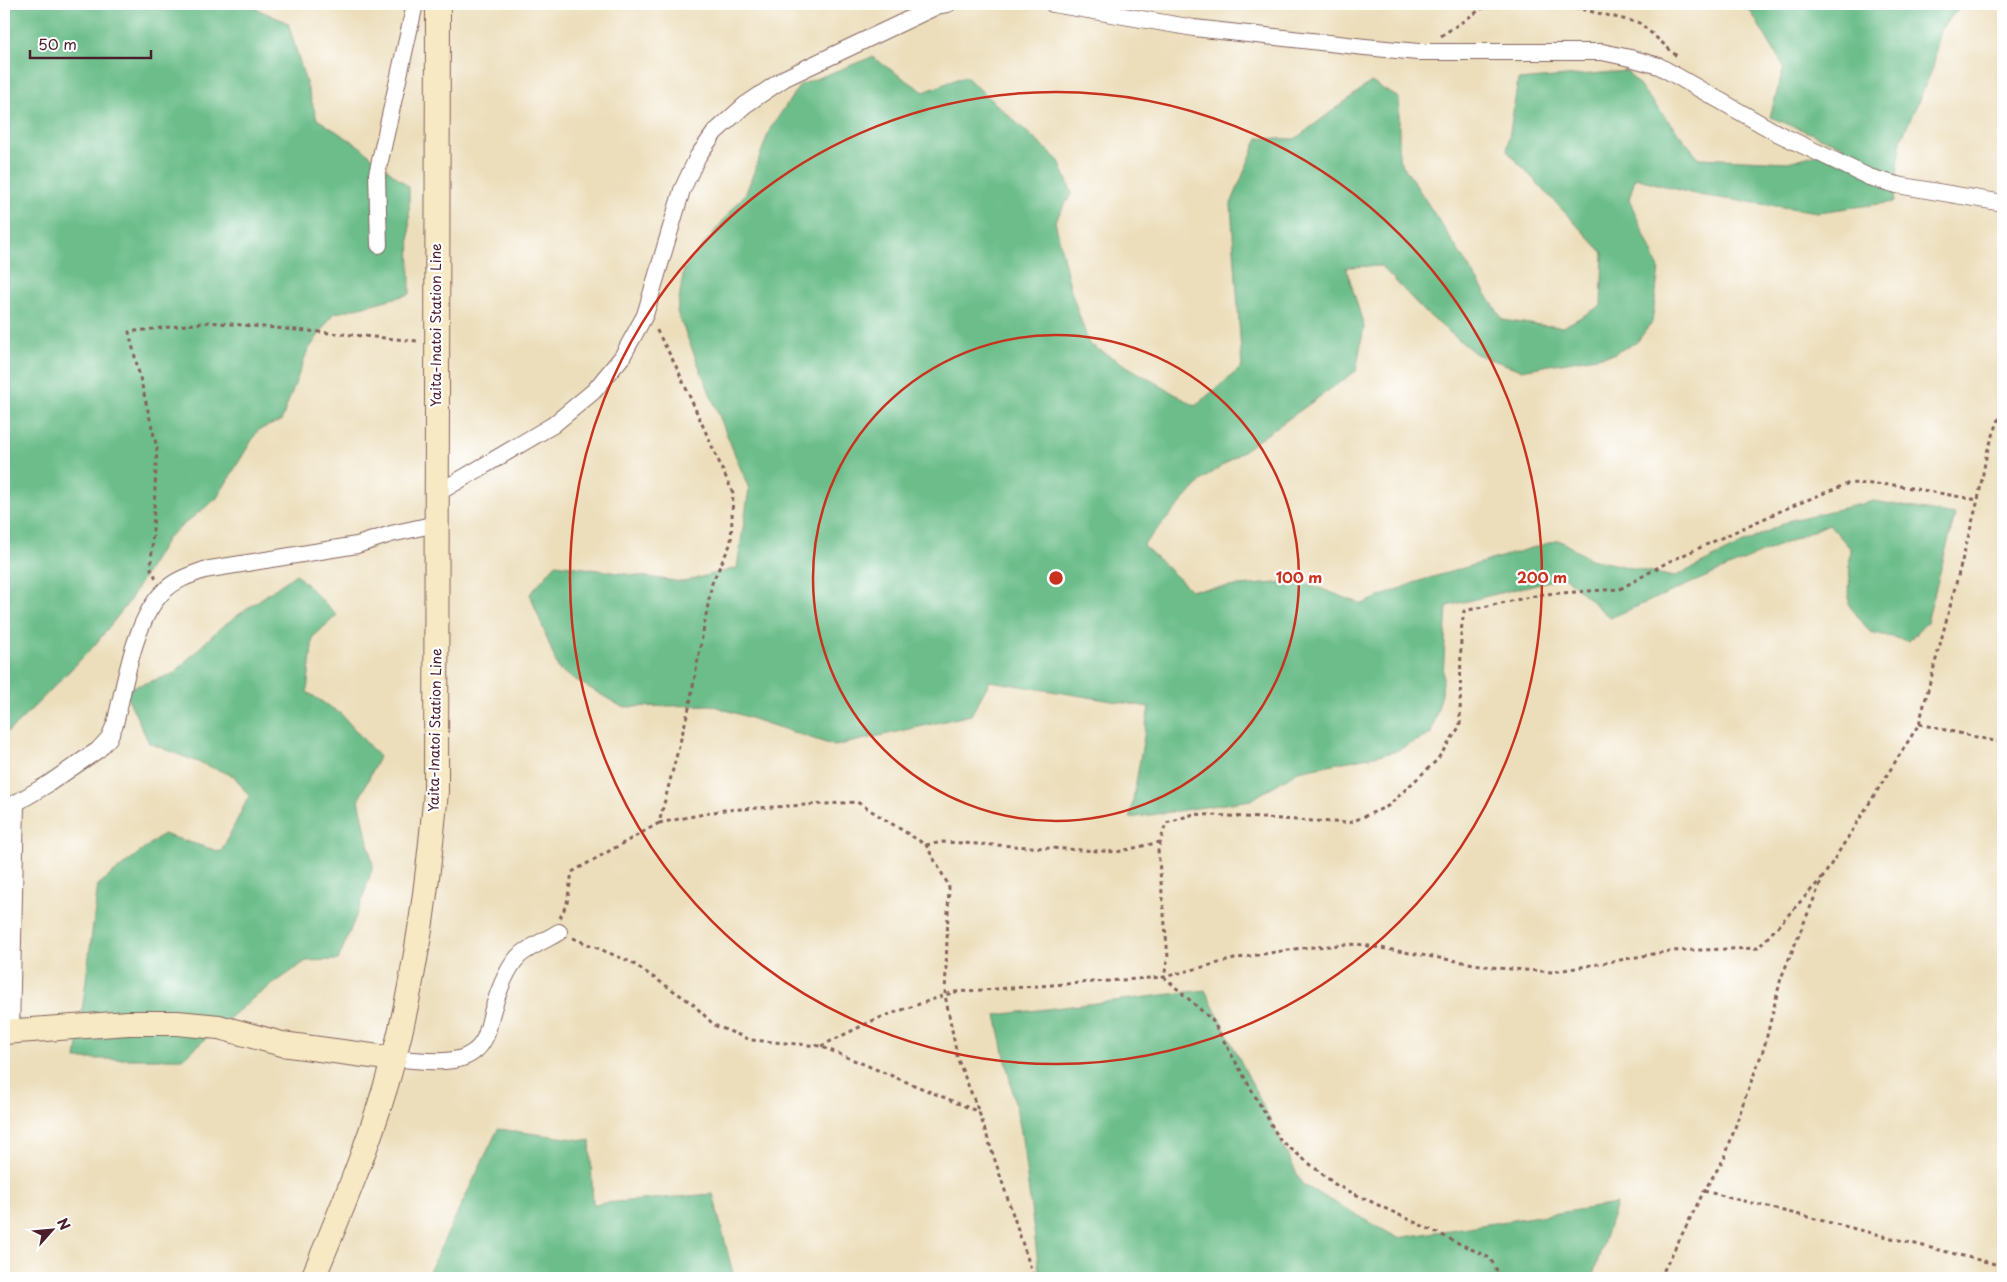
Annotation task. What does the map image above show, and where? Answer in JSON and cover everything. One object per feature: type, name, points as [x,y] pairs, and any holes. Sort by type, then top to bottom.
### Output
[{"type":"main road","name":"Yaita-Inatoi Station Line","points":[[313,1278],[367,1143],[394,1059],[417,955],[426,897],[436,791],[438,4]]},
{"type":"main road","points":[[7,1031],[128,1023],[177,1023],[218,1027],[282,1044],[394,1059]]},
{"type":"street","points":[[379,245],[377,174],[415,4]]},
{"type":"street","points":[[436,494],[552,425],[594,391],[622,357],[645,315],[682,190],[698,156],[715,132],[745,105],[785,78],[936,6],[948,4]]},
{"type":"street","points":[[1053,4],[1194,28],[1418,52],[1602,52],[1659,66],[1776,133],[1869,177],[1897,185],[2003,203]]},
{"type":"street","points":[[7,1031],[10,806],[48,784],[98,750],[109,738],[115,724],[138,633],[150,610],[163,592],[181,579],[204,570],[357,545],[392,534],[436,524]]},
{"type":"street","points":[[394,1059],[449,1061],[472,1054],[488,1033],[497,998],[504,981],[518,957],[559,932]]},
{"type":"path","points":[[1418,52],[1489,4]]},
{"type":"path","points":[[1559,4],[1640,23],[1680,58]]},
{"type":"path","points":[[645,315],[653,325],[676,366],[733,493],[731,543],[712,583],[689,708],[659,823]]},
{"type":"path","points":[[163,592],[151,569],[157,448],[129,332],[209,322],[436,343]]},
{"type":"path","points":[[1660,1278],[1704,1191],[1725,1157],[1764,1048],[1781,978],[1823,877],[1919,724],[1978,500],[1987,452],[2003,408]]},
{"type":"path","points":[[1164,977],[1168,957],[1158,850],[1166,823],[1194,814],[1349,823],[1388,806],[1437,760],[1460,726],[1461,632],[1464,611],[1544,594],[1620,589],[1666,562],[1849,483],[1894,485],[1978,500]]},
{"type":"path","points":[[1919,724],[2003,744]]},
{"type":"path","points":[[979,1112],[820,1046],[751,1040],[714,1025],[693,1004],[631,962],[559,932],[561,914],[567,903],[572,872],[659,823],[724,810],[857,802],[926,845],[949,886],[945,995],[958,1060],[979,1112],[1034,1278]]},
{"type":"path","points":[[926,845],[943,842],[1117,852],[1161,842]]},
{"type":"path","points":[[820,1046],[876,1019],[954,992],[1164,977],[1238,958],[1301,948],[1358,944],[1498,968],[1553,972],[1670,951],[1758,948],[1823,877]]},
{"type":"path","points":[[1164,977],[1212,1020],[1280,1140],[1336,1185],[1490,1258],[1501,1278]]},
{"type":"path","points":[[1704,1191],[2003,1266]]},
{"type":"green space","points":[[4,4],[246,4],[288,23],[317,119],[359,146],[409,187],[410,294],[333,314],[307,352],[281,421],[258,430],[217,498],[168,537],[128,603],[94,646],[4,735]]},
{"type":"green space","points":[[1746,4],[1962,4],[1940,30],[1933,68],[1901,140],[1894,202],[1818,212],[1698,195],[1635,178],[1629,199],[1659,269],[1652,322],[1637,342],[1613,354],[1521,370],[1476,354],[1425,312],[1381,266],[1346,267],[1364,327],[1356,371],[1202,480],[1143,545],[1191,590],[1300,581],[1362,604],[1416,582],[1559,540],[1590,559],[1674,577],[1791,520],[1874,501],[1955,515],[1927,622],[1909,641],[1870,632],[1849,605],[1850,548],[1829,524],[1610,618],[1565,577],[1447,606],[1442,694],[1431,734],[1394,752],[1298,771],[1251,800],[1130,818],[1149,707],[990,681],[971,715],[835,746],[711,705],[622,707],[559,670],[530,594],[556,564],[682,582],[737,568],[749,489],[677,312],[684,269],[746,193],[770,129],[800,85],[872,57],[924,92],[965,76],[1059,161],[1072,193],[1055,221],[1071,291],[1089,344],[1195,406],[1242,367],[1231,204],[1258,138],[1295,139],[1371,82],[1399,98],[1399,159],[1503,320],[1563,327],[1601,306],[1603,253],[1507,151],[1518,80],[1627,71],[1699,158],[1788,162],[1845,147],[1770,117],[1784,67]]},
{"type":"green space","points":[[296,574],[337,615],[313,637],[307,692],[341,714],[379,757],[359,799],[373,866],[361,904],[338,960],[306,961],[252,999],[182,1059],[76,1059],[98,885],[163,834],[221,852],[249,796],[234,776],[149,743],[124,690],[173,674],[220,628]]},
{"type":"green space","points":[[1205,990],[1302,1184],[1398,1238],[1616,1204],[1592,1278],[1040,1278],[1021,1131],[996,1015]]},
{"type":"green space","points":[[498,1129],[590,1141],[593,1204],[713,1194],[734,1278],[426,1278]]}]
